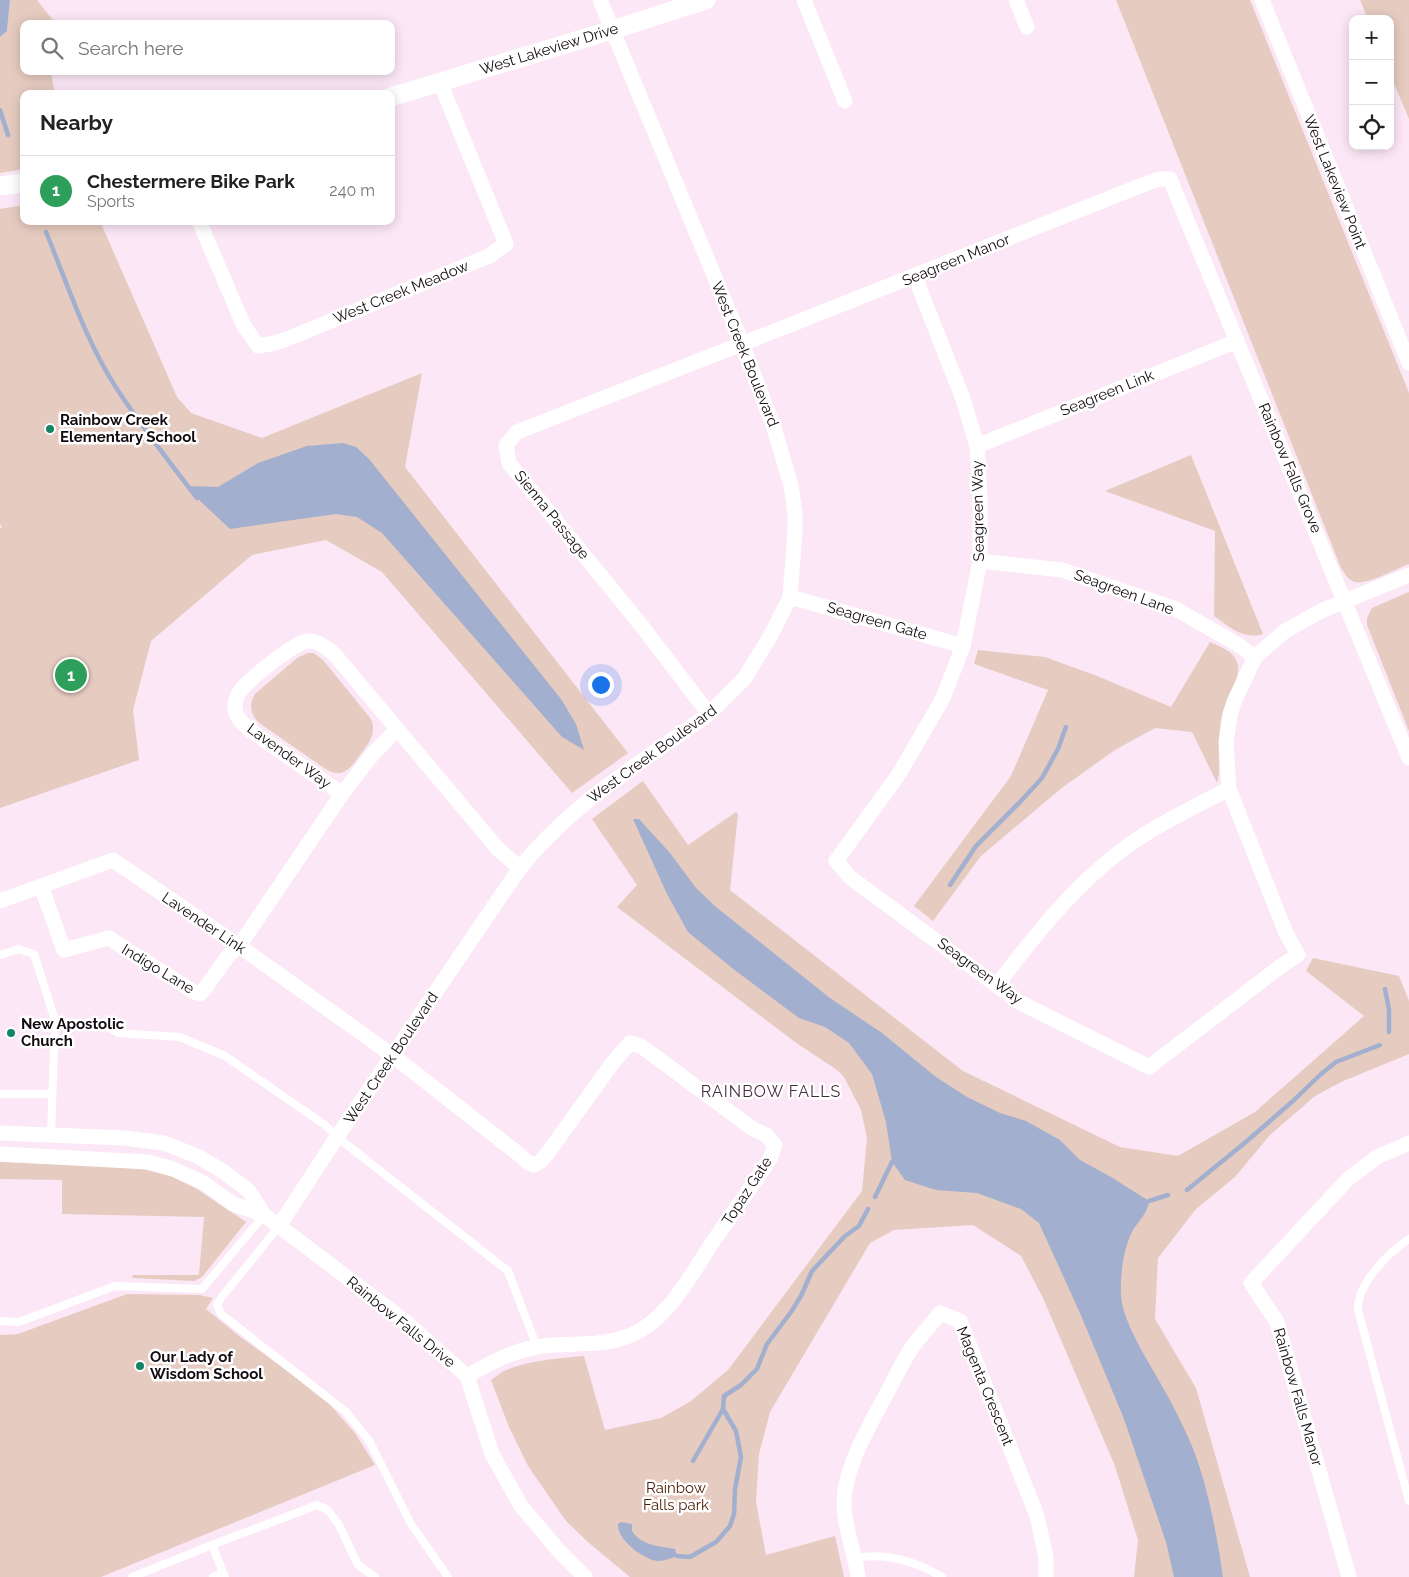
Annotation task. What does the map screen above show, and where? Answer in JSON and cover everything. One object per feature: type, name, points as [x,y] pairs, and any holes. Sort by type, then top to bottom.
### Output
[{"type":"street","name":"West Creek Boulevard","points":[[279,1226],[392,1055],[520,868],[539,846],[584,803],[709,714],[744,679],[771,635],[790,597],[795,514],[791,484],[774,428],[742,343],[600,0]]},
{"type":"street","name":"West Lakeview Drive","points":[[395,96],[706,0]]},
{"type":"street","points":[[804,0],[845,101]]},
{"type":"street","points":[[1016,0],[1027,27]]},
{"type":"street","name":"West Lakeview Point","points":[[1262,0],[1409,363]]},
{"type":"street","name":"West Creek Meadow","points":[[201,225],[244,326],[258,346],[276,343],[292,337],[489,256],[506,244],[440,82]]},
{"type":"street","name":"Seagreen Manor","points":[[742,343],[915,277],[1150,182],[1159,179],[1170,179]]},
{"type":"street","name":"Rainbow Falls Grove","points":[[1170,179],[1409,758]]},
{"type":"street","points":[[0,186],[20,183]]},
{"type":"street","name":"Seagreen Way","points":[[915,277],[963,399],[977,446],[980,496],[980,561],[963,646],[943,698],[899,774],[836,861],[851,878],[1019,1002],[1149,1067],[1298,955],[1286,933],[1228,789],[1225,755],[1230,716],[1240,687],[1255,657],[1272,641],[1300,622],[1345,600],[1409,575]]},
{"type":"street","name":"Seagreen Link","points":[[977,446],[1237,341]]},
{"type":"street","name":"Sienna Passage","points":[[709,714],[642,625],[509,463],[506,445],[517,432],[742,343]]},
{"type":"street","name":"Seagreen Lane","points":[[980,561],[1062,570],[1174,608],[1237,644],[1255,657]]},
{"type":"street","name":"Seagreen Gate","points":[[790,597],[963,646]]},
{"type":"street","name":"Lavender Way","points":[[342,794],[242,724],[235,709],[239,693],[289,649],[306,641],[322,644],[334,655],[498,849],[520,868]]},
{"type":"street","name":"Lavender Way","points":[[239,946],[342,794],[372,755],[396,730]]},
{"type":"street","points":[[996,984],[1060,906],[1101,867],[1148,833],[1228,789]]},
{"type":"street","name":"Lavender Link","points":[[0,901],[112,860],[239,946],[392,1055]]},
{"type":"street","name":"Indigo Lane","points":[[41,886],[64,950],[109,938],[200,994],[228,956],[239,946]]},
{"type":"street","name":"Topaz Gate","points":[[392,1055],[527,1162],[534,1165],[547,1154],[618,1056],[630,1043],[641,1046],[753,1129],[766,1135],[774,1145],[770,1159],[674,1299],[644,1328],[625,1337],[604,1343],[582,1342],[537,1347],[504,1356],[467,1376]]},
{"type":"street","name":"Rainbow Falls Drive","points":[[0,1133],[125,1138],[164,1143],[199,1157],[224,1172],[249,1191],[264,1215]]},
{"type":"street","name":"Rainbow Falls Manor","points":[[1349,1577],[1277,1322],[1251,1283],[1348,1178],[1377,1157],[1409,1143]]},
{"type":"street","name":"Rainbow Falls Drive","points":[[0,1154],[148,1162],[173,1169],[204,1184],[233,1204],[264,1215],[406,1322],[467,1376],[492,1454],[521,1506],[560,1552],[585,1577]]},
{"type":"street","name":"Magenta Crescent","points":[[858,1577],[855,1558],[848,1536],[844,1506],[845,1493],[853,1463],[863,1436],[910,1350],[940,1313],[960,1320],[1037,1516],[1046,1558],[1046,1577]]},
{"type":"lane","points":[[0,955],[19,949],[34,954],[55,1020],[51,1135]]},
{"type":"lane","points":[[103,1024],[118,1033],[180,1037],[225,1056],[325,1125],[337,1137],[508,1271],[537,1347]]},
{"type":"lane","points":[[0,1094],[52,1094]]},
{"type":"lane","points":[[0,1321],[19,1322],[114,1286],[202,1289],[264,1215]]},
{"type":"lane","points":[[279,1226],[221,1298],[217,1305],[221,1314],[346,1412],[370,1442],[411,1524],[448,1577]]},
{"type":"lane","points":[[1409,1239],[1398,1246],[1374,1272],[1362,1289],[1358,1310],[1409,1501]]},
{"type":"lane","points":[[132,1577],[318,1505],[328,1510],[339,1525],[358,1565],[375,1577]]},
{"type":"lane","points":[[212,1545],[224,1575],[213,1577]]},
{"type":"lane","points":[[855,1558],[872,1555],[900,1558],[942,1577]]},
{"type":"green space","points":[[10,0],[37,0],[53,20],[20,20],[20,75],[51,75],[54,90],[20,90],[20,170],[0,173],[0,37],[7,31]]},
{"type":"green space","points":[[1116,0],[1250,0],[1409,393],[1409,564],[1374,579],[1360,582],[1350,580],[1341,568]]},
{"type":"green space","points":[[1360,0],[1409,0],[1409,119],[1394,83],[1394,15],[1366,15]]},
{"type":"green space","points":[[20,206],[20,225],[102,225],[177,397],[191,413],[262,438],[422,373],[405,467],[628,753],[572,793],[382,572],[326,540],[252,555],[151,641],[133,710],[139,760],[0,808],[0,528],[2,527],[0,524],[0,209]]},
{"type":"green space","points":[[1191,455],[1263,634],[1243,634],[1214,616],[1215,531],[1105,491]]},
{"type":"green space","points":[[1409,592],[1409,731],[1367,625],[1367,618],[1372,608]]},
{"type":"green space","points":[[1210,642],[1231,654],[1237,661],[1238,666],[1235,684],[1222,714],[1217,783],[1192,732],[1155,728],[1115,750],[1063,787],[981,856],[933,921],[914,906],[1011,776],[1048,690],[974,664],[978,650],[1045,657],[1097,676],[1171,707]]},
{"type":"green space","points":[[308,653],[314,653],[323,660],[371,719],[373,724],[373,734],[366,746],[353,765],[341,773],[324,768],[258,722],[252,712],[251,705],[255,694],[297,658]]},
{"type":"green space","name":"Rainbow Falls park","points":[[643,781],[688,845],[736,812],[738,814],[730,890],[963,1071],[1120,1147],[1178,1156],[1255,1112],[1364,1016],[1306,971],[1313,958],[1399,976],[1409,1001],[1409,1054],[1341,1082],[1315,1096],[1270,1135],[1235,1177],[1196,1209],[1158,1258],[1155,1319],[1196,1388],[1250,1577],[1134,1577],[1138,1540],[1115,1466],[1043,1298],[1021,1256],[973,1225],[894,1230],[870,1243],[770,1412],[759,1454],[756,1502],[766,1555],[835,1536],[844,1577],[630,1577],[566,1521],[528,1466],[509,1427],[491,1380],[504,1371],[522,1365],[543,1360],[584,1356],[605,1430],[661,1418],[691,1401],[728,1370],[862,1191],[867,1138],[861,1110],[844,1077],[617,907],[637,885],[592,819]]},
{"type":"green space","points":[[0,1162],[139,1168],[171,1176],[197,1189],[246,1222],[202,1277],[194,1281],[132,1278],[133,1275],[199,1275],[204,1217],[62,1214],[62,1180],[0,1179]]},
{"type":"green space","name":"Our Lady of Wisdom School","points":[[127,1294],[200,1295],[213,1298],[206,1309],[238,1335],[323,1397],[355,1433],[375,1465],[101,1577],[0,1577],[0,1335],[18,1334]]},
{"type":"water","points":[[0,0],[10,0],[7,31],[0,37]]},
{"type":"water","points":[[343,443],[356,447],[369,459],[561,699],[576,724],[584,750],[562,737],[382,533],[357,517],[336,514],[230,529],[197,498],[188,486],[218,487],[258,463],[307,446]]},
{"type":"water","points":[[633,819],[639,819],[670,853],[696,888],[716,907],[830,998],[882,1033],[936,1077],[967,1097],[1000,1113],[1026,1121],[1060,1140],[1080,1160],[1149,1201],[1145,1213],[1133,1230],[1125,1254],[1121,1289],[1123,1308],[1127,1321],[1172,1404],[1194,1452],[1210,1506],[1223,1577],[1174,1577],[1166,1542],[1124,1419],[1080,1313],[1039,1223],[1021,1209],[977,1193],[936,1190],[905,1180],[892,1162],[886,1122],[872,1074],[849,1043],[825,1027],[799,1018],[732,968],[688,932],[667,894]]},
{"type":"water","points":[[621,1522],[632,1524],[632,1531],[641,1540],[657,1546],[675,1549],[677,1556],[658,1561],[638,1553],[622,1536],[618,1524]]},
{"type":"waterway","points":[[0,110],[8,135]]},
{"type":"waterway","points":[[46,232],[77,310],[104,368],[134,415],[197,498]]},
{"type":"waterway","points":[[950,885],[976,846],[1042,778],[1058,749],[1066,727]]},
{"type":"waterway","points":[[1385,989],[1389,1010],[1389,1032]]},
{"type":"waterway","points":[[1187,1190],[1247,1141],[1336,1062],[1380,1045]]},
{"type":"waterway","points":[[875,1197],[892,1162]]},
{"type":"waterway","points":[[1149,1201],[1168,1195]]},
{"type":"waterway","points":[[677,1556],[690,1557],[716,1542],[730,1526],[734,1514],[735,1489],[741,1457],[736,1431],[723,1409],[724,1396],[741,1385],[757,1369],[767,1344],[801,1296],[812,1271],[845,1236],[859,1226],[868,1209]]},
{"type":"waterway","points":[[693,1461],[723,1409]]},
{"type":"place","name":"Rainbow Creek Elementary School","points":[[50,429]]},
{"type":"place","name":"Chestermere Bike Park","points":[[71,675]]},
{"type":"place","name":"New Apostolic Church","points":[[11,1033]]},
{"type":"place","name":"Our Lady of Wisdom School","points":[[140,1366]]},
{"type":"district","name":"RAINBOW FALLS","points":[[771,1091]]}]
